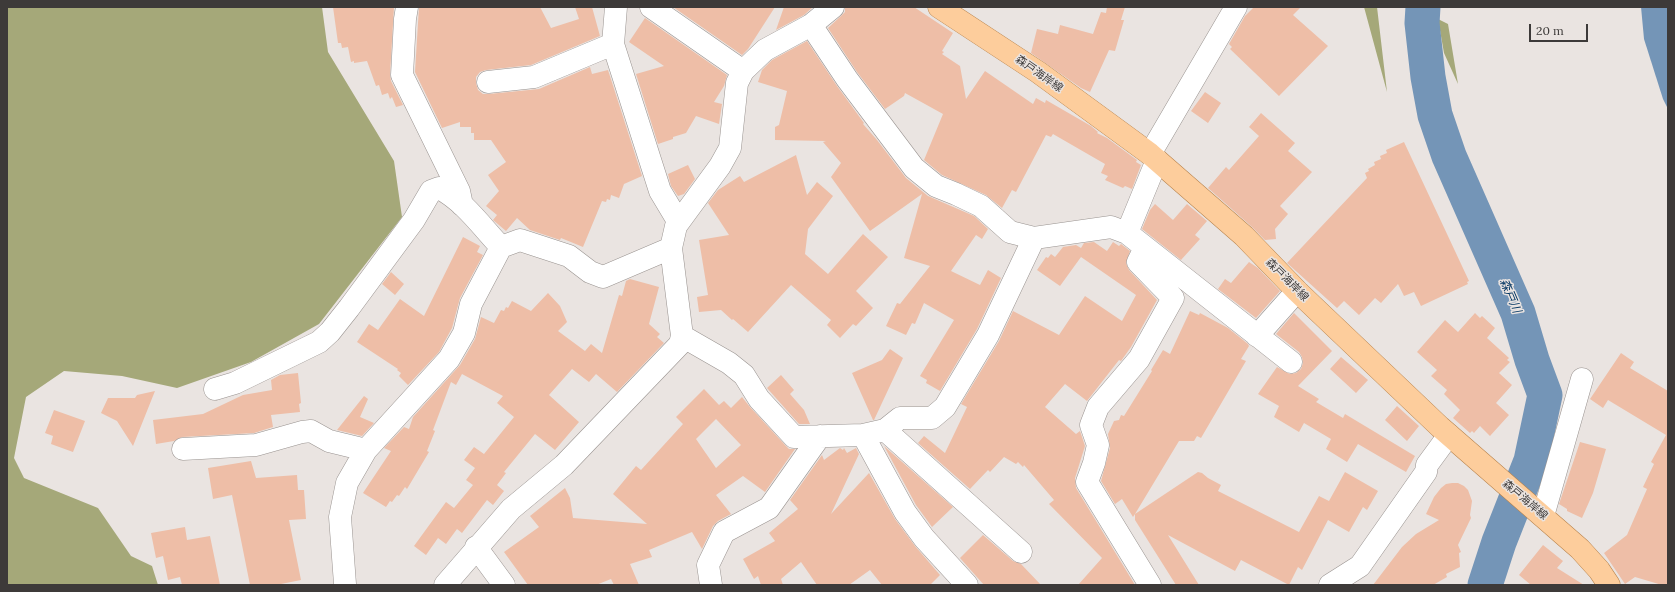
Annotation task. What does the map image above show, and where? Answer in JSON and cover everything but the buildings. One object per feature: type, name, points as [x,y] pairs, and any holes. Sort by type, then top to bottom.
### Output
[{"type":"main road","name":"森戸海岸線","points":[[939,7],[1038,72],[1154,157],[1244,236],[1297,291],[1461,446],[1544,516],[1580,549],[1599,570],[1609,585]]},
{"type":"street","points":[[407,7],[402,75],[459,191],[463,206]]},
{"type":"street","points":[[616,7],[612,44],[660,191],[678,221]]},
{"type":"street","points":[[651,7],[743,71]]},
{"type":"street","points":[[445,585],[476,547],[511,509],[564,465],[680,344],[682,336],[671,248],[678,221],[720,166],[730,148],[737,83],[743,71],[765,50],[811,25],[834,7]]},
{"type":"street","points":[[1127,233],[1154,157],[1236,7]]},
{"type":"street","points":[[811,25],[847,78],[914,168],[936,186],[981,206],[1010,232],[1034,238],[1111,226],[1127,233],[1291,362]]},
{"type":"street","points":[[488,82],[534,77],[612,44]]},
{"type":"street","points":[[215,389],[235,383],[319,342],[330,332],[414,220],[431,191],[439,188],[447,192],[463,206],[501,247]]},
{"type":"street","points":[[682,336],[729,363],[744,375],[759,399],[794,436],[863,435],[884,430],[900,418],[932,418],[946,407],[988,335],[1034,238]]},
{"type":"street","points":[[345,584],[340,517],[347,483],[366,450],[449,359],[464,333],[471,304],[501,247],[520,240],[570,256],[590,272],[603,277],[671,248]]},
{"type":"street","points":[[1145,248],[1138,262],[1173,298],[1139,359],[1098,407],[1091,425],[1098,445],[1094,463],[1087,482],[1150,585]]},
{"type":"street","points":[[1257,336],[1297,291]]},
{"type":"street","points":[[1544,516],[1582,379]]},
{"type":"street","points":[[884,430],[1021,552]]},
{"type":"street","points":[[183,449],[256,445],[302,432],[311,431],[329,442],[366,450]]},
{"type":"street","points":[[863,435],[905,512],[924,538],[967,585]]},
{"type":"street","points":[[711,585],[708,565],[724,532],[769,508],[820,436]]},
{"type":"street","points":[[1330,585],[1360,566],[1426,472],[1444,465],[1461,446]]},
{"type":"street","points":[[476,547],[504,585]]},
{"type":"green space","points":[[7,7],[322,7],[328,52],[394,161],[402,217],[319,324],[251,362],[177,388],[122,376],[64,371],[26,397],[14,458],[24,478],[98,508],[131,556],[152,566],[158,585],[7,585]]},
{"type":"green space","points":[[1364,7],[1377,7],[1387,92]]},
{"type":"green space","points":[[1438,19],[1448,24],[1458,84],[1444,53]]},
{"type":"water","points":[[1641,7],[1668,7],[1668,109],[1663,99],[1644,39]]},
{"type":"waterway","name":"森戸川","points":[[1423,7],[1422,23],[1428,77],[1435,115],[1449,156],[1518,313],[1532,360],[1545,395],[1531,461],[1499,542],[1485,585]]}]
